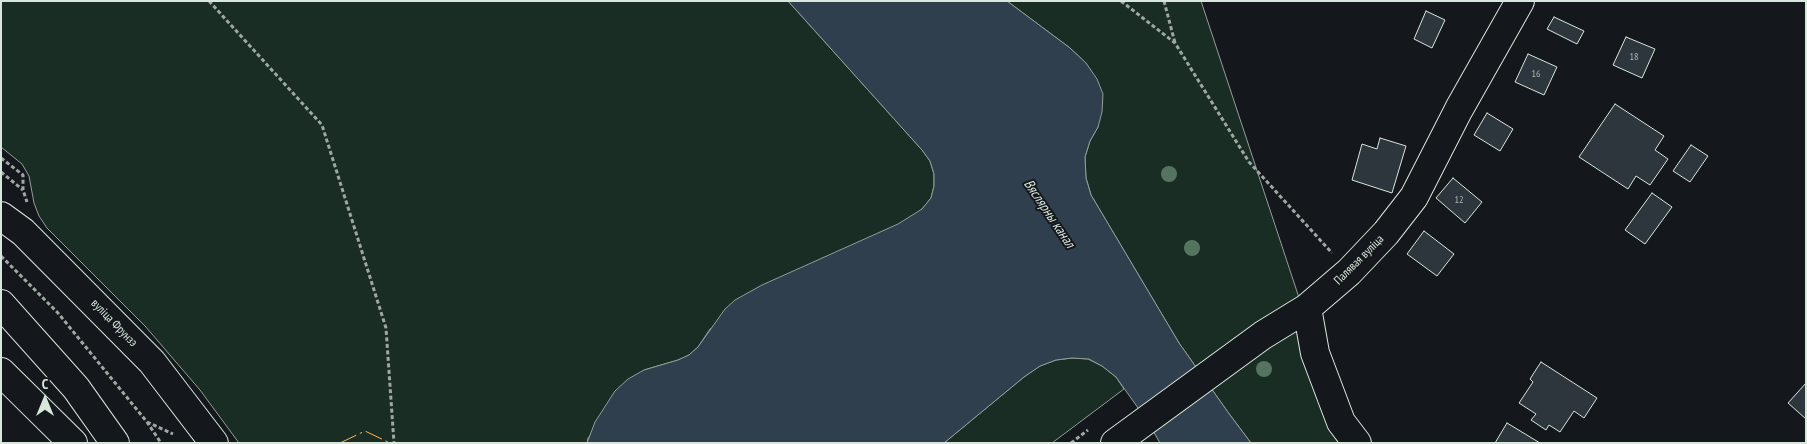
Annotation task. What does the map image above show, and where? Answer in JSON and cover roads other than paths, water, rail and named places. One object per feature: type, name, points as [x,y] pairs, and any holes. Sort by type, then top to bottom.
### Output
[{"type":"street","name":"Палявая вуліца","points":[[1116,443],[1263,335],[1307,308],[1349,272],[1386,233],[1414,197],[1459,109],[1520,1]]},
{"type":"street","name":"вуліца Фрунзэ","points":[[1,216],[23,232],[152,362],[214,443]]},
{"type":"street","points":[[1,304],[76,388],[115,443]]},
{"type":"street","points":[[1307,308],[1315,353],[1341,422],[1357,443]]},
{"type":"street","points":[[1,372],[73,443]]},
{"type":"water","name":"Вяслярны канал","points":[[788,1],[1007,1],[1070,48],[1086,63],[1097,79],[1103,94],[1102,112],[1098,127],[1090,141],[1085,157],[1086,178],[1091,195],[1179,343],[1251,443],[1160,443],[1148,422],[1116,377],[1089,359],[1072,358],[1056,360],[1040,366],[944,443],[587,443],[595,422],[615,391],[628,379],[644,370],[689,355],[698,347],[725,309],[735,300],[762,285],[898,224],[922,209],[931,198],[934,174],[930,161]]}]
